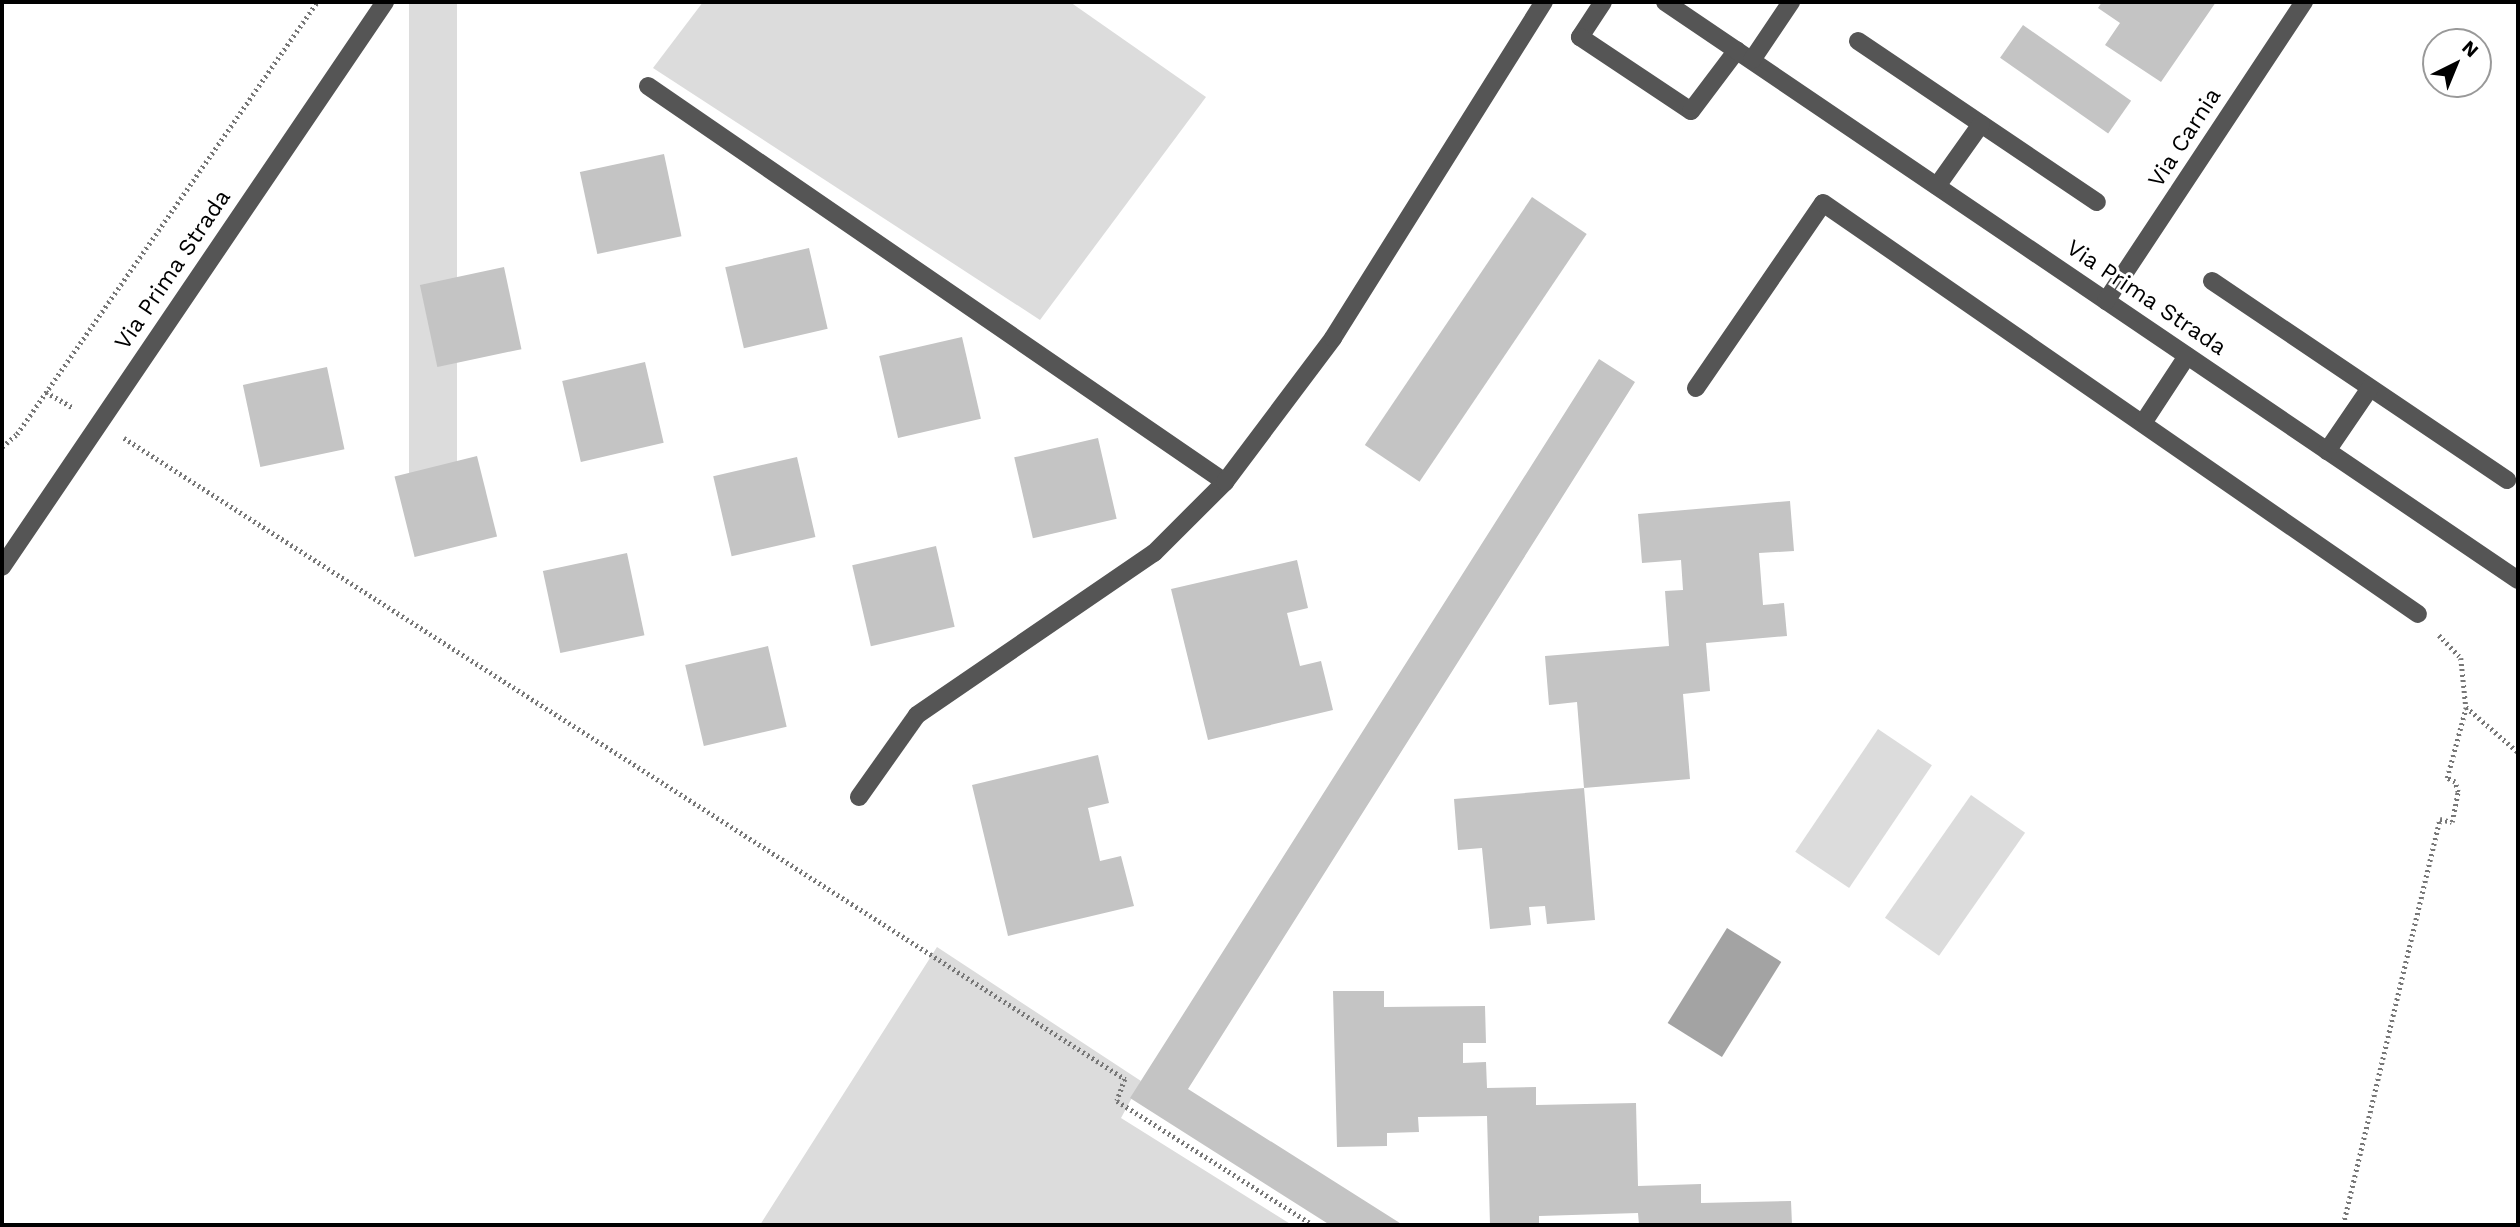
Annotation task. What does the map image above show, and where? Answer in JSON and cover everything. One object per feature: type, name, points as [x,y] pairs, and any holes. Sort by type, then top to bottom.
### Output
[{"type":"street","name":"Via Prima Strada","points":[[2,567],[385,2]]},
{"type":"street","points":[[859,797],[917,715],[1154,553],[1225,482],[1333,338],[1544,2]]},
{"type":"street","points":[[1603,2],[1580,37],[1691,111],[1791,2]]},
{"type":"street","name":"Via Prima Strada","points":[[1665,2],[2518,580]]},
{"type":"street","name":"Via Carnia","points":[[2106,301],[2304,2]]},
{"type":"street","points":[[1858,41],[2097,202]]},
{"type":"street","points":[[648,86],[1225,482]]},
{"type":"street","points":[[1937,186],[1981,124]]},
{"type":"street","points":[[1696,387],[1823,203],[2418,614]]},
{"type":"street","points":[[2212,281],[2507,480]]},
{"type":"street","points":[[2143,423],[2187,356]]},
{"type":"street","points":[[2328,451],[2370,388]]},
{"type":"path","points":[[2,447],[17,434],[317,2]]},
{"type":"path","points":[[46,392],[81,412]]},
{"type":"path","points":[[120,436],[1125,1079],[1117,1101],[1312,1225]]},
{"type":"path","points":[[2343,1225],[2440,819],[2452,822],[2458,792],[2455,782],[2447,778],[2466,707],[2461,658],[2418,614]]},
{"type":"path","points":[[2466,707],[2518,752]]},
{"type":"shaded area","points":[[409,2],[457,2],[457,523],[409,523]]},
{"type":"shaded area","points":[[703,2],[1070,2],[1206,97],[1040,320],[653,68]]},
{"type":"shaded area","points":[[1878,729],[1932,765],[1849,888],[1795,852]]},
{"type":"shaded area","points":[[1971,795],[2025,833],[1939,956],[1885,918]]},
{"type":"shaded area","points":[[1727,928],[1781,962],[1722,1057],[1668,1023]]},
{"type":"shaded area","points":[[937,947],[1141,1081],[1121,1118],[1292,1225],[760,1225]]},
{"type":"building","points":[[2102,2],[2216,2],[2161,82],[2105,45],[2120,23],[2098,8]]},
{"type":"building","points":[[2023,25],[2131,101],[2108,133],[2000,58]]},
{"type":"building","points":[[664,154],[681,236],[597,254],[580,172]]},
{"type":"building","points":[[1532,197],[1587,234],[1420,482],[1365,445]]},
{"type":"building","points":[[809,248],[828,329],[744,348],[725,267]]},
{"type":"building","points":[[504,267],[521,349],[437,367],[420,285]]},
{"type":"building","points":[[962,337],[981,419],[898,438],[879,356]]},
{"type":"building","points":[[1599,359],[1635,382],[1188,1089],[1403,1225],[1330,1225],[1130,1098]]},
{"type":"building","points":[[645,362],[664,443],[581,462],[562,381]]},
{"type":"building","points":[[327,367],[344,449],[260,467],[243,385]]},
{"type":"building","points":[[1098,438],[1117,519],[1033,538],[1014,457]]},
{"type":"building","points":[[477,456],[497,537],[415,557],[395,477]]},
{"type":"building","points":[[797,457],[815,537],[732,556],[713,476]]},
{"type":"building","points":[[1790,501],[1794,551],[1759,553],[1763,605],[1784,603],[1787,636],[1706,643],[1710,691],[1683,694],[1690,779],[1584,788],[1577,702],[1549,705],[1545,656],[1669,646],[1665,591],[1683,590],[1681,560],[1642,563],[1638,514]]},
{"type":"building","points":[[936,546],[955,627],[871,646],[852,565]]},
{"type":"building","points":[[627,553],[644,635],[560,653],[543,571]]},
{"type":"building","points":[[1297,560],[1308,608],[1287,613],[1300,666],[1321,661],[1333,710],[1208,740],[1171,589]]},
{"type":"building","points":[[768,646],[787,727],[704,746],[685,665]]},
{"type":"building","points":[[1098,755],[1109,803],[1088,808],[1100,861],[1121,856],[1134,906],[1008,936],[972,785]]},
{"type":"building","points":[[1584,788],[1595,920],[1547,924],[1545,906],[1529,907],[1531,925],[1490,929],[1482,848],[1458,850],[1454,799]]},
{"type":"building","points":[[1333,991],[1384,991],[1384,1007],[1485,1006],[1486,1043],[1463,1043],[1463,1063],[1486,1062],[1487,1088],[1536,1087],[1536,1105],[1636,1103],[1638,1186],[1701,1184],[1701,1203],[1791,1201],[1792,1225],[1639,1225],[1638,1213],[1539,1216],[1539,1225],[1490,1225],[1487,1116],[1418,1117],[1419,1132],[1387,1133],[1387,1146],[1337,1147]]}]
